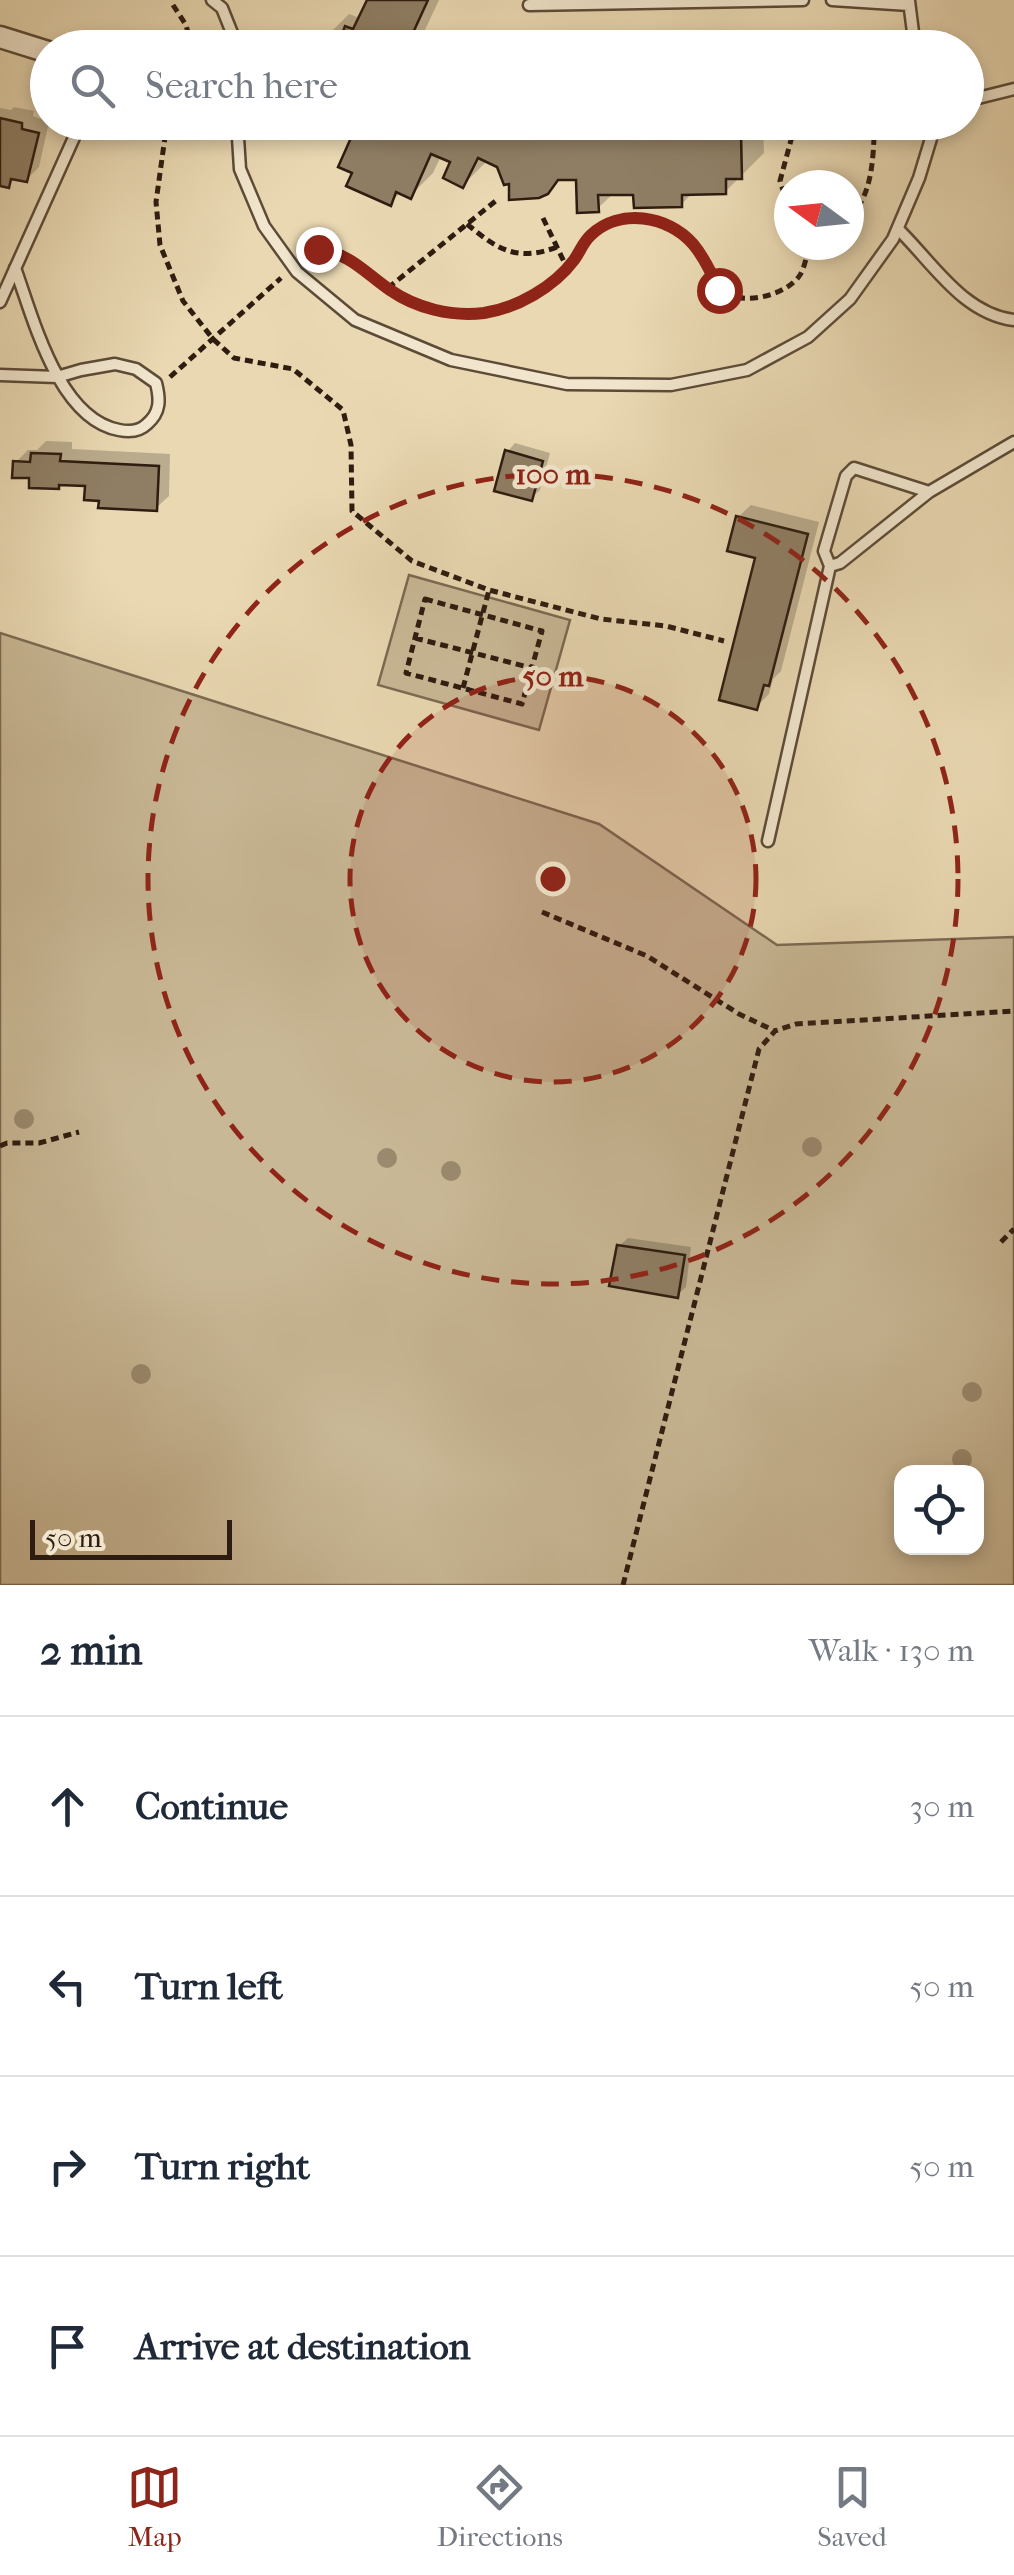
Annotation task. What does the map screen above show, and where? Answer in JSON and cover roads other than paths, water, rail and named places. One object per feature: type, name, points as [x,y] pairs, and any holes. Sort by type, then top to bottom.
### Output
[{"type":"street","points":[[0,37],[30,46]]},
{"type":"lane","points":[[212,0],[222,8],[231,30]]},
{"type":"lane","points":[[529,5],[803,0]]},
{"type":"lane","points":[[832,0],[909,3],[912,30]]},
{"type":"lane","points":[[984,96],[1014,89]]},
{"type":"lane","points":[[0,302],[73,140]]},
{"type":"lane","points":[[238,140],[240,169],[264,226],[297,272],[355,320],[451,360],[567,384],[671,385],[746,370],[808,338],[850,300],[898,229],[931,140]]},
{"type":"lane","points":[[898,229],[948,283],[976,306],[1014,320]]},
{"type":"lane","points":[[0,375],[57,377],[115,364],[136,369],[156,382],[160,399],[156,417],[142,430],[122,431],[104,426],[88,415],[57,377],[16,268]]},
{"type":"lane","points":[[830,566],[840,563],[929,492],[1014,442]]},
{"type":"lane","points":[[768,842],[830,566],[824,551],[846,476],[854,468],[929,492]]}]
